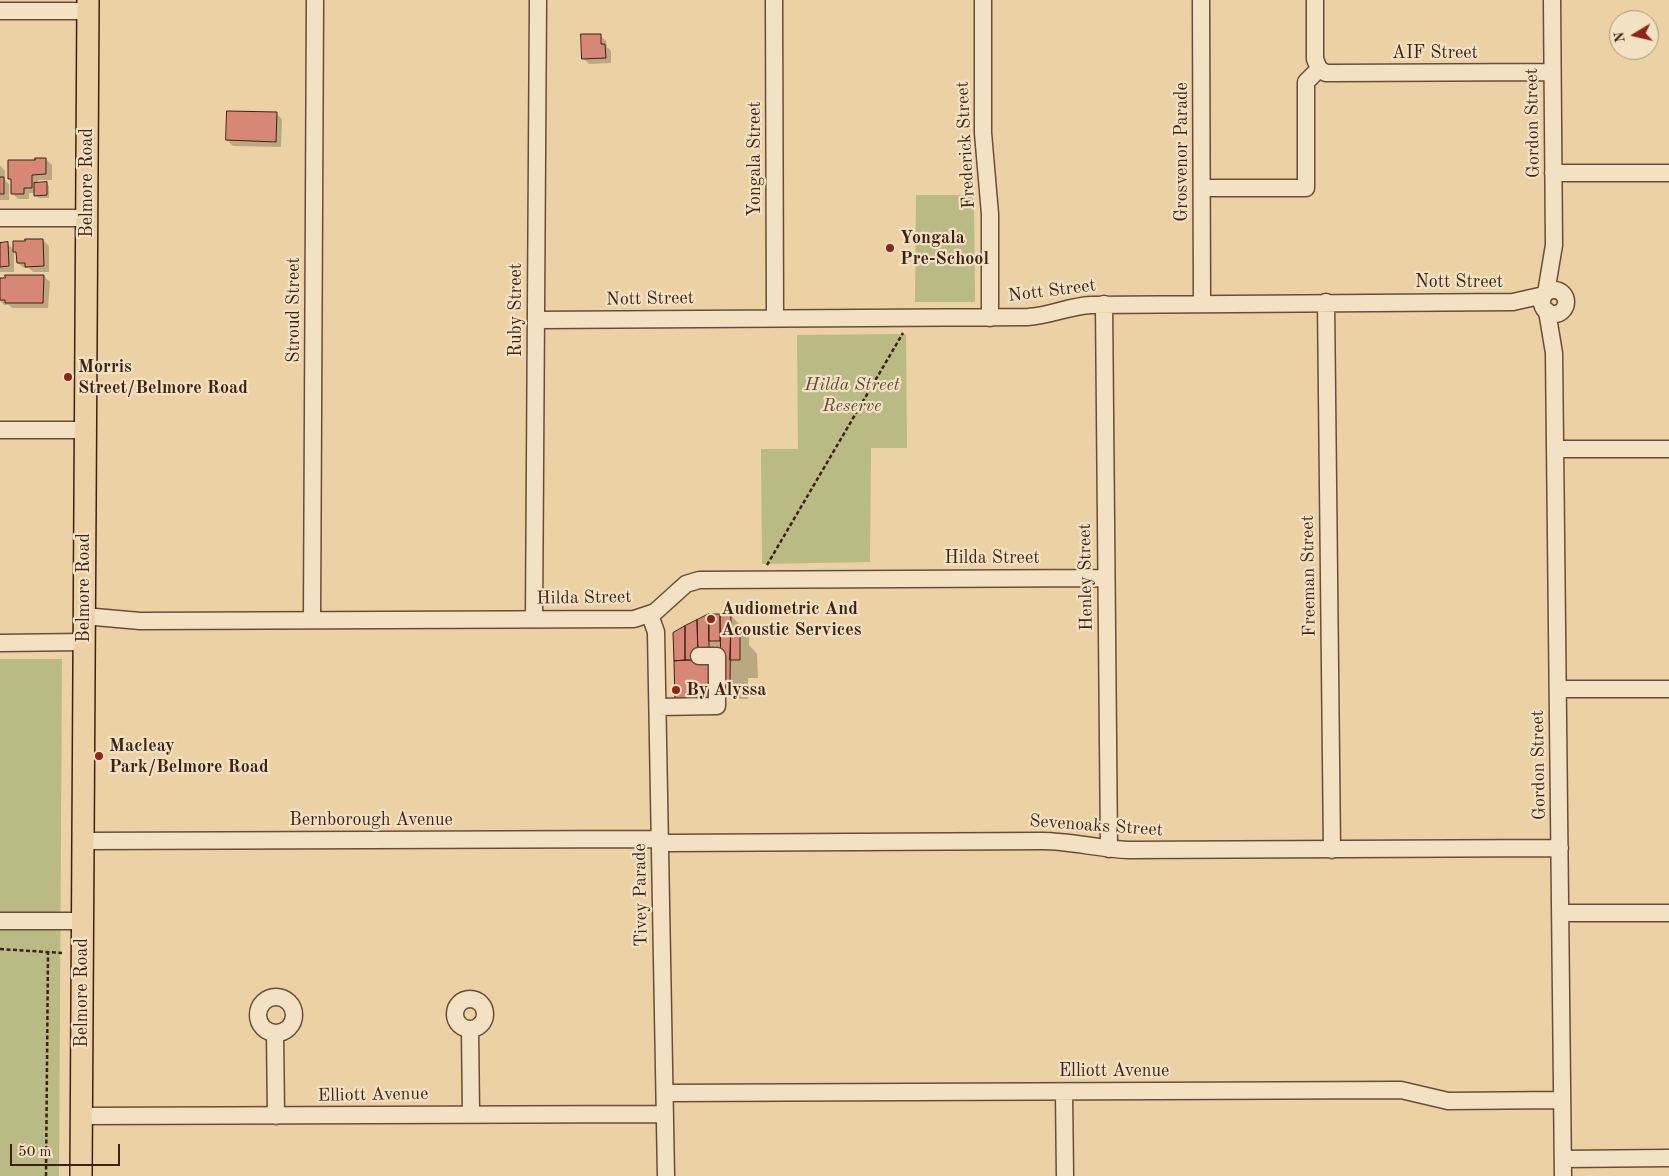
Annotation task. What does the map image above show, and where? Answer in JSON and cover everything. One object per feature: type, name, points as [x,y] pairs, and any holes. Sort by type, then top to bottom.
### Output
[{"type":"main road","name":"Belmore Road","points":[[81,1176],[88,5]]},
{"type":"street","name":"Stroud Street","points":[[312,620],[316,0]]},
{"type":"street","name":"Ruby Street","points":[[534,619],[538,0]]},
{"type":"street","name":"Yongala Street","points":[[774,0],[775,318]]},
{"type":"street","name":"Frederick Street","points":[[982,0],[983,133],[990,214],[990,318]]},
{"type":"street","name":"Grosvenor Parade","points":[[1201,0],[1202,304]]},
{"type":"street","points":[[1202,188],[1306,188],[1306,82],[1319,69],[1315,59],[1315,0]]},
{"type":"street","name":"Gordon Street","points":[[1552,0],[1554,245],[1551,302],[1556,448],[1563,1176]]},
{"type":"street","points":[[0,11],[88,5]]},
{"type":"street","name":"AIF Street","points":[[1319,69],[1332,74],[1552,72]]},
{"type":"street","points":[[1553,173],[1669,173]]},
{"type":"street","points":[[0,218],[86,218]]},
{"type":"street","name":"Freeman Street","points":[[1326,302],[1332,850]]},
{"type":"street","name":"Nott Street","points":[[536,320],[990,318],[1040,316],[1082,306],[1104,304],[1551,302]]},
{"type":"street","name":"Henley Street","points":[[1104,304],[1108,849]]},
{"type":"street","points":[[0,430],[85,430]]},
{"type":"street","points":[[1556,448],[1669,449]]},
{"type":"street","name":"Hilda Street","points":[[0,643],[140,621],[634,619],[650,615],[662,607],[686,584],[699,580],[1106,578]]},
{"type":"street","name":"Tivey Parade","points":[[650,615],[656,632],[666,1176]]},
{"type":"street","points":[[658,707],[717,706],[717,656],[700,656]]},
{"type":"street","points":[[1558,689],[1669,689]]},
{"type":"street","name":"Bernborough Avenue","points":[[83,841],[646,839],[660,841]]},
{"type":"street","name":"Sevenoaks Street","points":[[660,841],[668,843],[1051,841],[1069,842],[1108,849],[1560,848]]},
{"type":"street","points":[[1561,913],[1669,912]]},
{"type":"street","points":[[0,921],[82,921]]},
{"type":"street","points":[[470,1029],[472,1114]]},
{"type":"street","points":[[275,1033],[276,1116]]},
{"type":"street","name":"Elliott Avenue","points":[[665,1093],[1401,1090],[1448,1102],[1562,1100]]},
{"type":"street","points":[[1064,1092],[1065,1176]]},
{"type":"street","name":"Elliott Avenue","points":[[81,1116],[665,1114]]},
{"type":"street","points":[[1563,1159],[1669,1158]]},
{"type":"path","points":[[767,565],[904,332]]},
{"type":"path","points":[[0,949],[62,953]]},
{"type":"path","points":[[46,1176],[48,953]]},
{"type":"green space","points":[[916,195],[972,195],[974,201],[975,302],[915,302]]},
{"type":"green space","name":"Hilda Street Reserve","points":[[906,334],[907,448],[871,448],[870,562],[762,564],[761,449],[798,449],[797,335]]},
{"type":"green space","points":[[0,659],[62,659],[59,1176],[0,1176]]},
{"type":"building","points":[[581,34],[601,34],[601,44],[605,44],[606,58],[582,59]]},
{"type":"building","points":[[227,111],[277,112],[276,142],[226,140]]},
{"type":"building","points":[[35,158],[46,158],[46,174],[32,175],[32,188],[24,188],[24,194],[11,194],[11,179],[8,179],[8,160],[35,160]]},
{"type":"building","points":[[0,177],[4,177],[4,194],[0,194]]},
{"type":"building","points":[[47,182],[47,195],[34,196],[34,183]]},
{"type":"building","points":[[25,239],[43,239],[44,266],[25,267],[25,263],[17,263],[16,252],[13,252],[13,241],[25,241]]},
{"type":"building","points":[[8,242],[9,266],[0,267],[0,243]]},
{"type":"building","points":[[5,275],[44,275],[43,303],[5,303],[5,300],[0,300],[0,278],[5,278]]},
{"type":"building","points":[[731,613],[730,681],[721,681],[720,614]]},
{"type":"building","points":[[709,614],[709,653],[698,653],[697,620]]},
{"type":"building","points":[[709,614],[720,614],[720,641],[709,641]]},
{"type":"building","points":[[697,620],[698,660],[685,660],[685,626]]},
{"type":"building","points":[[685,626],[685,660],[674,661],[673,633]]},
{"type":"building","points":[[731,634],[740,634],[740,660],[730,660]]},
{"type":"building","points":[[706,660],[712,666],[712,696],[706,703],[675,703],[674,661]]},
{"type":"place","name":"Yongala Pre-School","points":[[890,248]]},
{"type":"place","name":"Morris Street/Belmore Road","points":[[68,377]]},
{"type":"place","name":"Audiometric And Acoustic Services","points":[[711,619]]},
{"type":"place","name":"By Alyssa","points":[[676,690]]},
{"type":"place","name":"Macleay Park/Belmore Road","points":[[99,756]]}]
